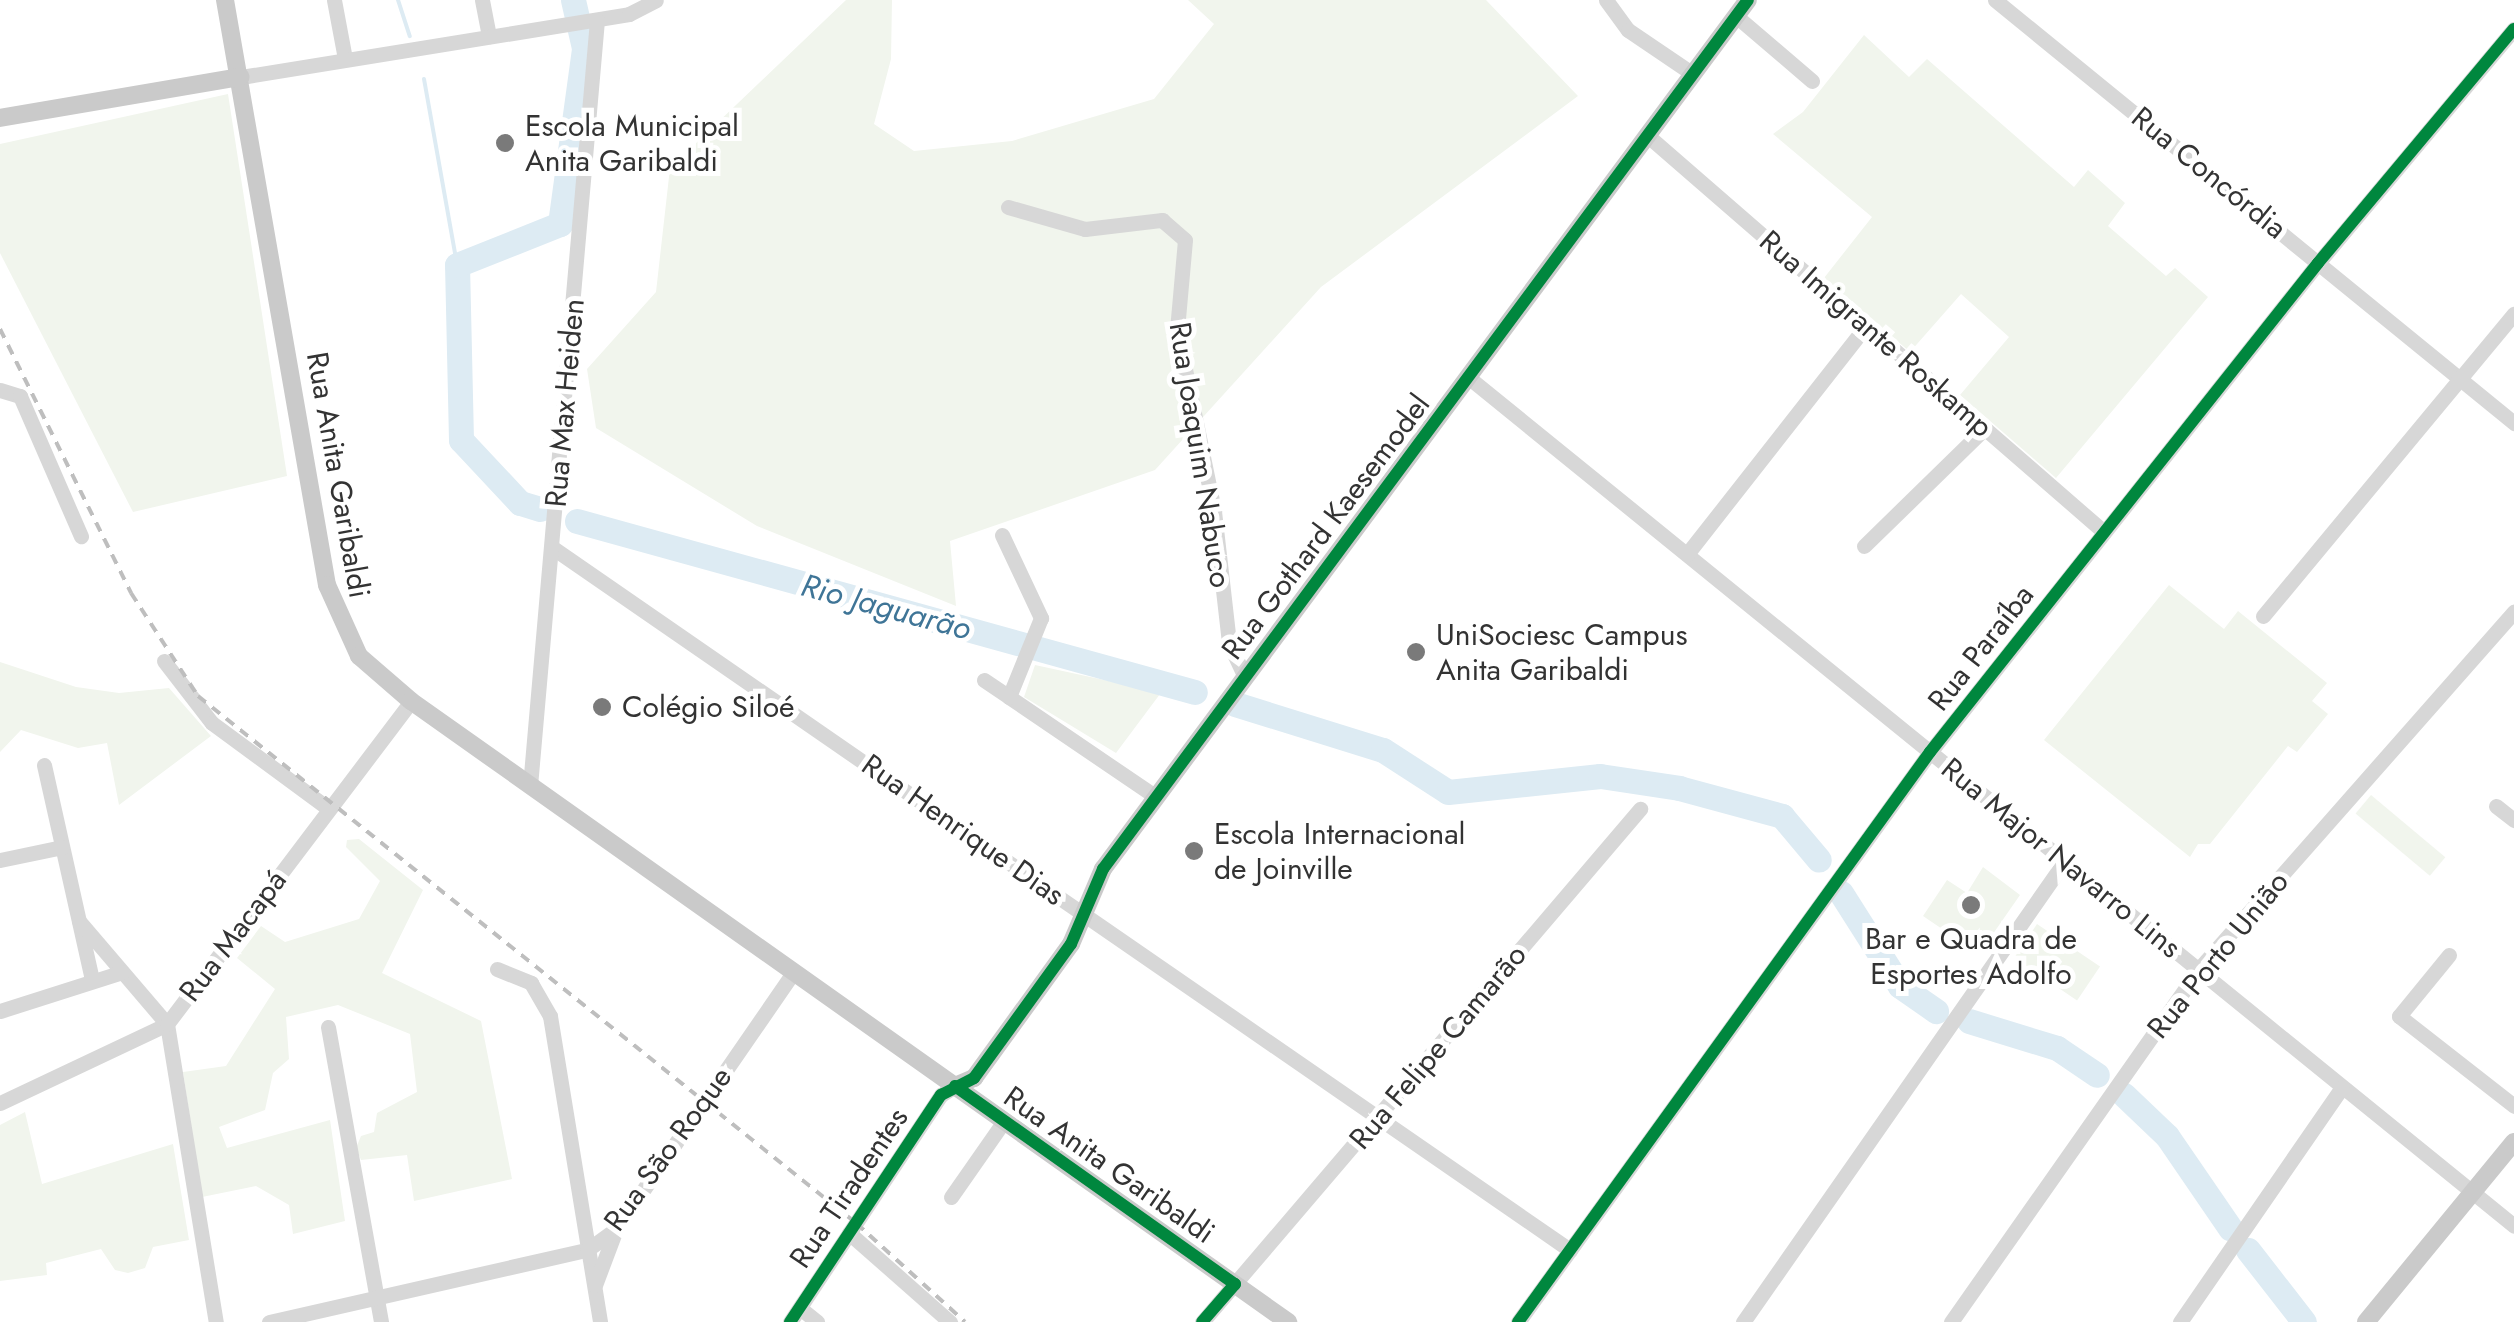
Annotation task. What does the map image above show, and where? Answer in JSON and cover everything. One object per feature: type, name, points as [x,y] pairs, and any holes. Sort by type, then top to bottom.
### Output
[{"type":"main road","name":"Rua Anita Garibaldi","points":[[225,0],[326,585],[359,656],[410,701],[1288,1322]]},
{"type":"main road","name":"Rua Gothard Kaesemodel","points":[[954,1086],[974,1078],[1070,944],[1102,870],[1748,0]]},
{"type":"main road","points":[[0,118],[241,77]]},
{"type":"main road","points":[[2366,1322],[2514,1142]]},
{"type":"street","points":[[334,0],[345,60]]},
{"type":"street","points":[[482,0],[489,36]]},
{"type":"street","points":[[241,77],[590,21],[656,0]]},
{"type":"street","points":[[1606,0],[1628,30],[1693,74]]},
{"type":"street","name":"Rua Concórdia","points":[[1995,0],[2014,5],[2514,423]]},
{"type":"street","points":[[1736,16],[1812,82]]},
{"type":"street","name":"Rua Max Heiden","points":[[530,786],[553,548],[590,21]]},
{"type":"street","name":"Rua Paraíba","points":[[1518,1322],[1930,752],[2318,263],[2514,29]]},
{"type":"street","name":"Rua Imigrante Roskamp","points":[[1648,136],[2104,532]]},
{"type":"street","name":"Rua Joaquim Nabuco","points":[[1008,207],[1085,229],[1156,219],[1176,226],[1185,240],[1177,330],[1216,523],[1230,643],[1245,678]]},
{"type":"street","points":[[2264,616],[2514,314]]},
{"type":"street","points":[[1687,554],[1866,326]]},
{"type":"street","name":"Rua Major Navarro Lins","points":[[1468,377],[2514,1226]]},
{"type":"street","points":[[0,390],[20,396],[81,536]]},
{"type":"street","points":[[1864,546],[1984,429]]},
{"type":"street","points":[[1002,535],[1038,605],[1040,633],[1009,696]]},
{"type":"street","name":"Rua Henrique Dias","points":[[553,548],[1570,1250]]},
{"type":"street","name":"Rua Porto União","points":[[1952,1322],[2198,970],[2514,612]]},
{"type":"street","points":[[164,661],[212,723],[329,809]]},
{"type":"street","points":[[984,680],[1156,797]]},
{"type":"street","name":"Rua Macapá","points":[[0,1104],[166,1024],[410,701]]},
{"type":"street","points":[[44,765],[92,980]]},
{"type":"street","points":[[2496,806],[2514,820]]},
{"type":"street","name":"Rua Felipe Camarão","points":[[1202,1322],[1640,810]]},
{"type":"street","points":[[0,860],[62,847]]},
{"type":"street","points":[[1743,1322],[2064,861]]},
{"type":"street","points":[[78,921],[166,1024],[216,1322]]},
{"type":"street","points":[[2449,955],[2399,1016],[2514,1106]]},
{"type":"street","points":[[497,969],[531,983],[550,1016],[600,1322]]},
{"type":"street","points":[[0,1011],[122,972]]},
{"type":"street","name":"Rua São Roque","points":[[269,1322],[587,1250],[617,1228],[792,973]]},
{"type":"street","points":[[328,1028],[381,1322]]},
{"type":"street","name":"Rua Tiradentes","points":[[790,1322],[941,1095],[954,1086]]},
{"type":"street","points":[[2180,1322],[2342,1087]]},
{"type":"street","points":[[951,1197],[1004,1121]]},
{"type":"street","points":[[594,1292],[617,1228]]},
{"type":"street","points":[[849,1234],[950,1322]]},
{"type":"street","points":[[800,1308],[818,1322]]},
{"type":"shaded area","points":[[846,0],[892,0],[891,59],[874,124],[914,151],[1012,141],[1154,99],[1214,24],[1188,0],[1486,0],[1578,96],[1321,287],[1155,470],[950,541],[956,606],[757,526],[596,428],[587,369],[656,292],[670,168]]},
{"type":"shaded area","points":[[1864,35],[1909,77],[1927,59],[2074,187],[2088,170],[2125,203],[2108,226],[2166,276],[2175,268],[2208,297],[2056,478],[1960,395],[2009,337],[1961,294],[1910,352],[1824,278],[1872,217],[1773,134],[1803,112]]},
{"type":"shaded area","points":[[228,94],[287,476],[133,512],[0,253],[0,144]]},
{"type":"shaded area","points":[[2169,585],[2224,629],[2238,611],[2327,683],[2312,701],[2328,714],[2297,752],[2288,746],[2210,844],[2198,844],[2190,857],[2044,740]]},
{"type":"shaded area","points":[[0,662],[76,687],[119,693],[169,688],[211,736],[119,805],[107,743],[78,748],[21,730],[0,752]]},
{"type":"shaded area","points":[[1035,665],[1163,690],[1116,753],[1024,697]]},
{"type":"shaded area","points":[[2371,795],[2445,857],[2430,876],[2356,813]]},
{"type":"shaded area","points":[[359,839],[423,890],[382,973],[481,1021],[512,1179],[414,1201],[407,1155],[361,1160],[356,1148],[361,1136],[374,1132],[377,1113],[417,1092],[410,1034],[338,1005],[286,1017],[289,1059],[273,1073],[265,1110],[219,1127],[227,1148],[330,1120],[345,1221],[293,1234],[289,1205],[256,1186],[202,1197],[183,1072],[226,1066],[275,989],[237,958],[261,926],[285,942],[359,919],[380,881],[346,847],[347,840]]},
{"type":"shaded area","name":"Bar e Quadra de Esportes Adolfo","points":[[1983,867],[2020,895],[1979,954],[1923,916],[1947,880],[1967,893]]},
{"type":"shaded area","points":[[2037,924],[2100,966],[2077,1000],[2014,958]]},
{"type":"shaded area","points":[[25,1112],[42,1184],[173,1144],[189,1240],[153,1247],[145,1268],[128,1273],[115,1270],[101,1249],[46,1263],[47,1275],[0,1281],[0,1125]]},
{"type":"waterway","points":[[398,0],[410,36]]},
{"type":"waterway","name":"Rio Jaguarão","points":[[540,509],[520,503],[461,440],[457,265],[560,224],[584,48],[573,0]]},
{"type":"waterway","points":[[424,79],[457,265]]},
{"type":"waterway","name":"Rio Jaguarão","points":[[577,521],[1195,692]]},
{"type":"waterway","name":"Rio Jaguarão","points":[[1235,704],[1383,750],[1448,792],[1600,776],[1679,788],[1782,816],[1819,860]]},
{"type":"waterway","name":"Rio Jaguarão","points":[[1841,893],[1900,986],[1936,1011]]},
{"type":"waterway","name":"Rio Jaguarão","points":[[1969,1021],[2057,1048],[2097,1075]]},
{"type":"waterway","name":"Rio Jaguarão","points":[[2124,1095],[2167,1136],[2230,1228]]},
{"type":"waterway","name":"Rio Jaguarão","points":[[2248,1250],[2304,1322]]},
{"type":"railway","points":[[0,329],[131,593],[198,696],[856,1223],[965,1322]]},
{"type":"cycle path","points":[[790,1322],[941,1095],[974,1078],[1071,944],[1103,869],[1748,0]]},
{"type":"cycle path","points":[[1518,1322],[1930,752],[2318,263],[2514,29]]},
{"type":"cycle path","points":[[955,1086],[1235,1284],[1202,1322]]},
{"type":"place","name":"Escola Municipal Anita Garibaldi","points":[[505,143]]},
{"type":"place","name":"UniSociesc Campus Anita Garibaldi","points":[[1416,652]]},
{"type":"place","name":"Colégio Siloé","points":[[602,707]]},
{"type":"place","name":"Escola Internacional de Joinville","points":[[1194,851]]},
{"type":"place","name":"Bar e Quadra de Esportes Adolfo","points":[[1971,905]]}]
